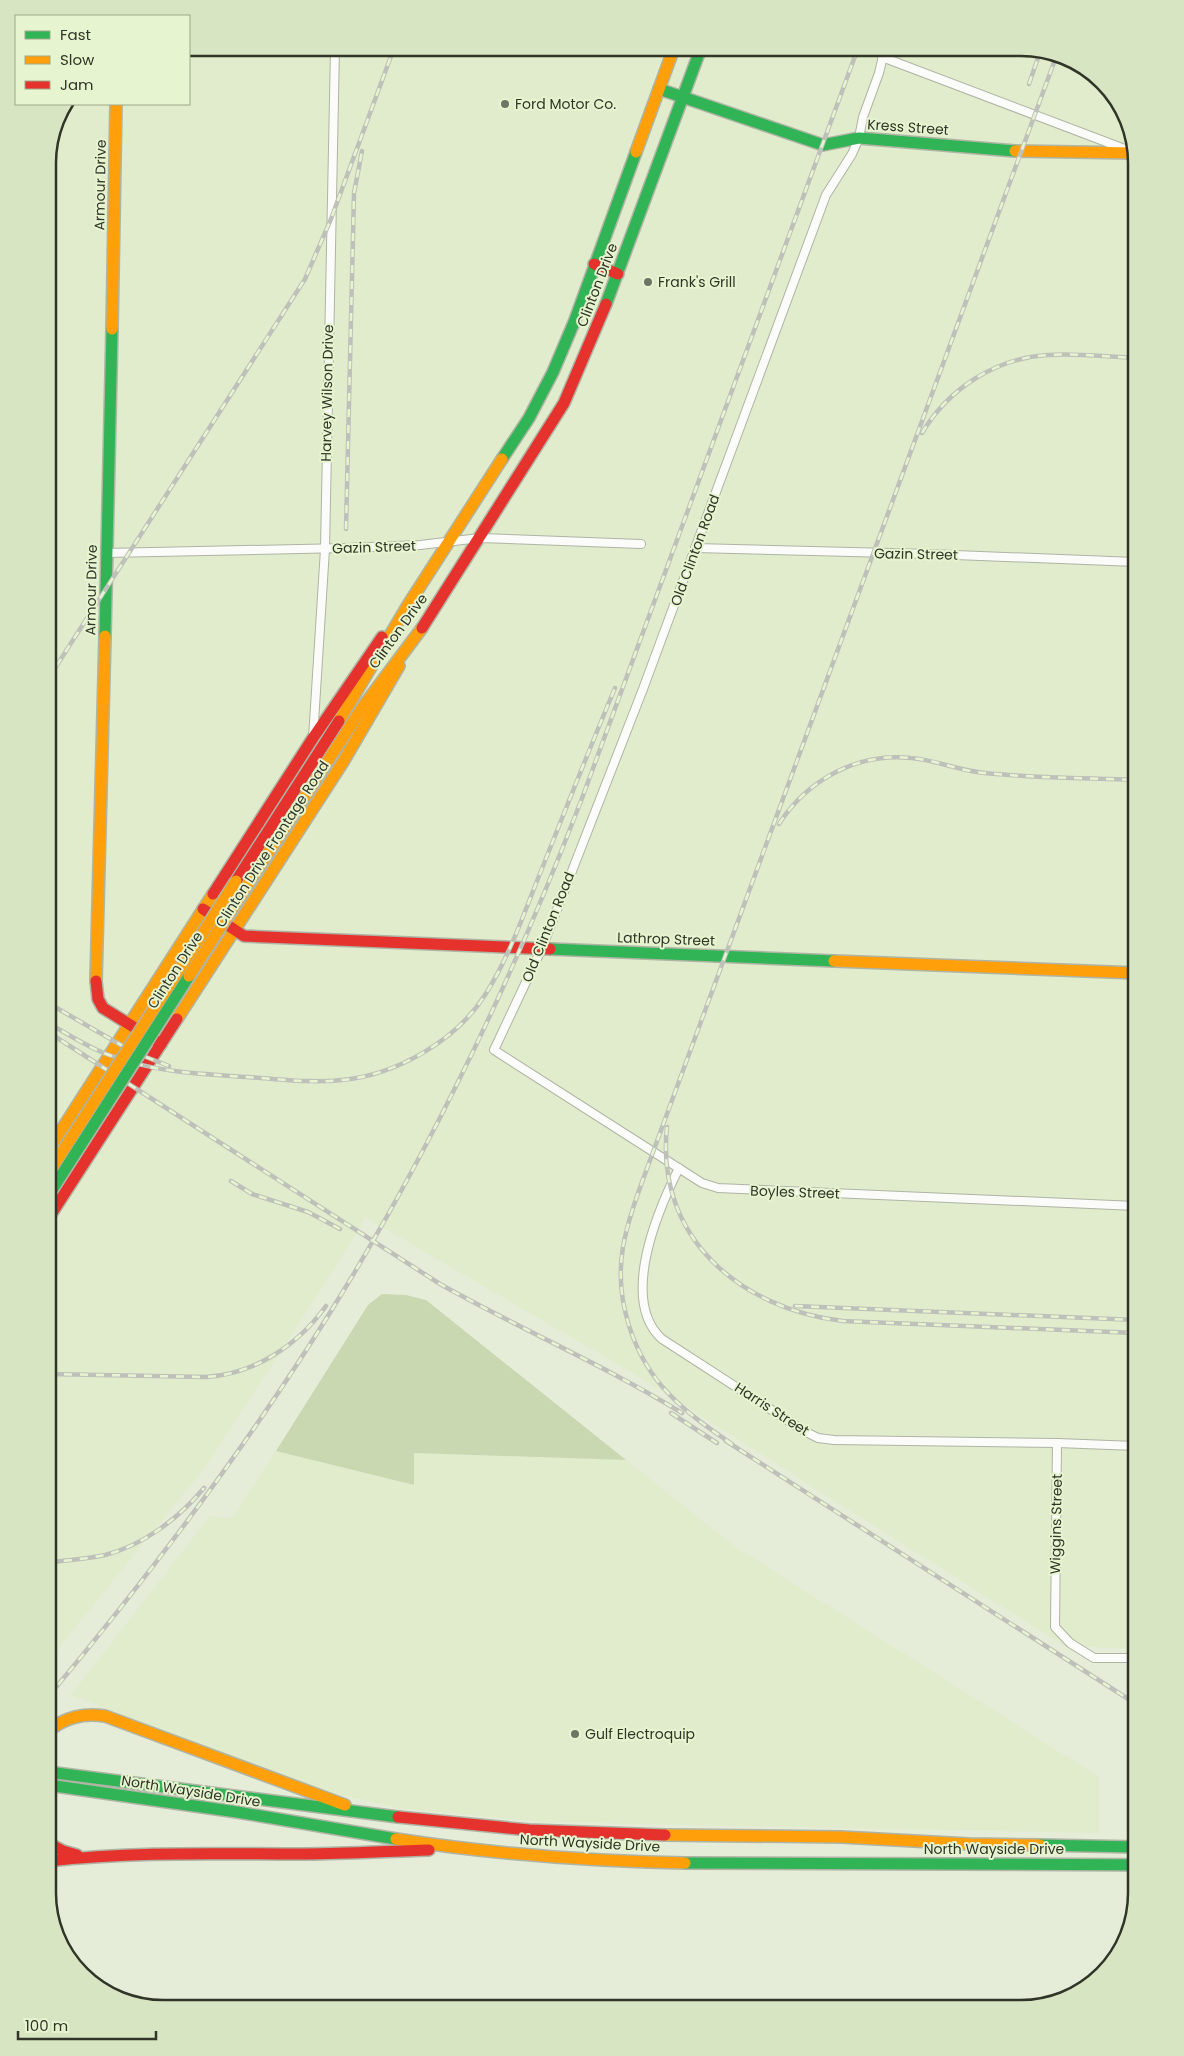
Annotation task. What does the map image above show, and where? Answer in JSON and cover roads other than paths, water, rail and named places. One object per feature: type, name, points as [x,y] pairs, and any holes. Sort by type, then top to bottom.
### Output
[{"type":"main road","name":"Clinton Drive","points":[[56,1183],[241,884],[408,605],[529,418],[553,372],[575,320],[671,56]]},
{"type":"main road","name":"Clinton Drive","points":[[56,1162],[241,884],[362,708],[419,632],[564,403],[598,326],[698,56]]},
{"type":"main road","name":"Kress Street","points":[[659,89],[822,145],[859,138],[1021,151],[1127,153]]},
{"type":"main road","name":"Armour Drive","points":[[116,105],[116,175],[96,985],[98,999],[103,1008],[160,1044]]},
{"type":"main road","points":[[594,264],[618,274]]},
{"type":"main road","name":"Clinton Drive Frontage Road","points":[[56,1139],[313,738],[393,621],[408,605]]},
{"type":"main road","name":"Clinton Drive Frontage Road","points":[[56,1207],[234,929],[344,762],[419,632]]},
{"type":"main road","name":"Lathrop Street","points":[[203,909],[244,936],[1128,973]]},
{"type":"main road","points":[[56,1725],[75,1716],[85,1714],[104,1716],[334,1802],[384,1816]]},
{"type":"main road","name":"North Wayside Drive","points":[[56,1773],[384,1816],[520,1829],[576,1832],[841,1837],[969,1844],[1128,1846]]},
{"type":"main road","name":"North Wayside Drive","points":[[56,1786],[237,1812],[465,1850],[528,1856],[661,1862],[890,1866],[972,1863],[1128,1865]]},
{"type":"main road","points":[[56,1847],[83,1856]]},
{"type":"main road","points":[[56,1860],[123,1853],[344,1854],[465,1850]]},
{"type":"street","name":"Harvey Wilson Drive","points":[[313,738],[325,549],[335,56]]},
{"type":"street","name":"Old Clinton Road","points":[[494,1050],[542,948],[643,689],[826,195],[852,154],[859,138],[863,117],[879,73],[882,57]]},
{"type":"street","name":"Kress Street","points":[[882,57],[1127,150]]},
{"type":"street","name":"Gazin Street","points":[[106,553],[325,549],[420,545],[480,538],[641,544]]},
{"type":"street","name":"Gazin Street","points":[[695,548],[1128,562]]},
{"type":"street","name":"Boyles Street","points":[[494,1050],[702,1183],[726,1189],[1128,1206]]},
{"type":"street","name":"Harris Street","points":[[679,1168],[656,1219],[646,1258],[644,1291],[651,1327],[662,1339],[818,1438],[834,1440],[1128,1446]]},
{"type":"street","name":"Wiggins Street","points":[[1057,1443],[1055,1627],[1070,1643],[1094,1658],[1128,1658]]},
{"type":"railway","points":[[56,667],[305,279],[331,219],[391,56]]},
{"type":"railway","points":[[56,1687],[130,1596],[209,1492],[247,1439],[319,1330],[353,1275],[418,1160],[477,1043],[531,923],[581,801],[855,56]]},
{"type":"railway","points":[[1029,84],[1038,57]]},
{"type":"railway","points":[[732,1444],[691,1415],[669,1394],[645,1363],[636,1345],[624,1307],[621,1287],[623,1247],[636,1199],[653,1152],[1054,62]]},
{"type":"railway","points":[[346,529],[354,193],[362,151]]},
{"type":"railway","points":[[922,433],[933,417],[960,389],[992,369],[1010,362],[1048,355],[1128,358]]},
{"type":"railway","points":[[56,1028],[109,1055],[146,1066],[203,1074],[302,1081],[342,1080],[362,1077],[383,1071],[423,1053],[441,1041],[473,1012],[493,982],[520,925],[615,688]]},
{"type":"railway","points":[[779,824],[804,794],[819,782],[853,765],[891,757],[930,761],[976,772],[1004,775],[1128,780]]},
{"type":"railway","points":[[56,1008],[133,1052],[169,1066]]},
{"type":"railway","points":[[56,1037],[440,1284],[623,1379],[682,1413]]},
{"type":"railway","points":[[667,1127],[667,1166],[675,1202],[690,1234],[712,1261],[739,1283],[770,1301],[805,1314],[843,1321],[1128,1333]]},
{"type":"railway","points":[[231,1181],[252,1194],[308,1212],[340,1229]]},
{"type":"railway","points":[[56,1374],[206,1377],[224,1375],[258,1364],[289,1345],[315,1320],[326,1306]]},
{"type":"railway","points":[[795,1306],[1128,1320]]},
{"type":"railway","points":[[671,1413],[717,1443]]},
{"type":"railway","points":[[726,1441],[1128,1699]]},
{"type":"railway","points":[[56,1562],[105,1555],[133,1545],[172,1520],[204,1488]]},
{"type":"place","name":"Ford Motor Co.","points":[[505,104]]},
{"type":"place","name":"Frank's Grill","points":[[648,282]]},
{"type":"place","name":"Gulf Electroquip","points":[[575,1734]]}]
